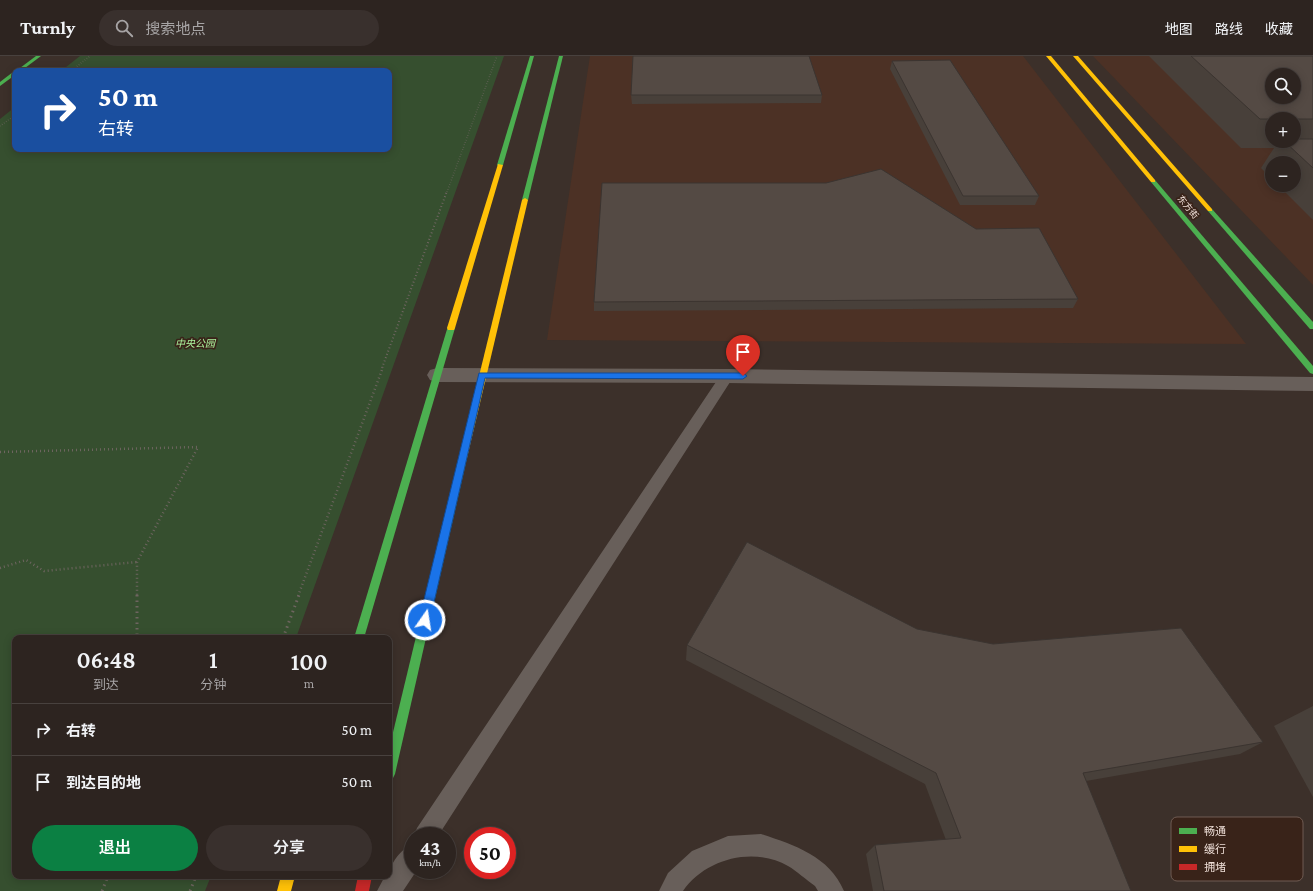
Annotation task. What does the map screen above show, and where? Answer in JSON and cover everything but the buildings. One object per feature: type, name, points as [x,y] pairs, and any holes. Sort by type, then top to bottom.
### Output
[{"type":"main road","points":[[22,68],[39,56]]},
{"type":"main road","points":[[360,635],[532,56]]},
{"type":"main road","points":[[392,761],[482,375],[561,56]]},
{"type":"main road","name":"东方街","points":[[1048,56],[1313,371]]},
{"type":"main road","name":"东方街","points":[[1075,56],[1313,328]]},
{"type":"main road","points":[[0,84],[12,75]]},
{"type":"main road","points":[[284,891],[287,879]]},
{"type":"main road","points":[[362,891],[364,879]]},
{"type":"street","points":[[437,375],[727,376],[1313,384]]},
{"type":"lane","points":[[431,827],[727,376]]},
{"type":"lane","points":[[671,891],[676,881],[700,859],[728,847],[761,845],[794,856],[823,878],[832,891]]},
{"type":"lane","points":[[389,891],[404,868]]},
{"type":"path","points":[[75,68],[90,56]]},
{"type":"path","points":[[284,635],[497,56]]},
{"type":"path","points":[[0,126],[12,117]]},
{"type":"path","points":[[0,452],[198,447],[137,562],[137,635]]},
{"type":"path","points":[[0,568],[26,560],[44,570],[137,562]]},
{"type":"path","points":[[102,891],[107,879]]},
{"type":"path","points":[[190,891],[195,879]]},
{"type":"shaded area","points":[[590,56],[1023,56],[1246,344],[547,340]]},
{"type":"shaded area","points":[[1093,56],[1313,56],[1313,285]]},
{"type":"green space","name":"中央公园","points":[[80,56],[504,56],[297,635],[12,635],[12,879],[210,879],[205,891],[0,891],[0,119],[12,109],[12,152],[392,152],[392,68],[65,68]]},
{"type":"traffic: fast","points":[[22,68],[39,56]]},
{"type":"traffic: fast","points":[[500,165],[532,56]]},
{"type":"traffic: fast","points":[[525,200],[561,56]]},
{"type":"traffic: fast","points":[[0,84],[12,75]]},
{"type":"traffic: fast","points":[[1153,181],[1313,371]]},
{"type":"traffic: fast","points":[[1210,210],[1313,327]]},
{"type":"traffic: fast","points":[[360,635],[451,328]]},
{"type":"traffic: fast","points":[[392,761],[463,458]]},
{"type":"traffic: slow","points":[[1048,56],[1153,181]]},
{"type":"traffic: slow","points":[[1075,56],[1210,210]]},
{"type":"traffic: slow","points":[[451,328],[500,165]]},
{"type":"traffic: slow","points":[[463,458],[525,200]]},
{"type":"traffic: slow","points":[[284,891],[287,879]]},
{"type":"traffic: jam","points":[[362,891],[364,879]]},
{"type":"route","points":[[425,620],[482,375],[743,376]]}]
